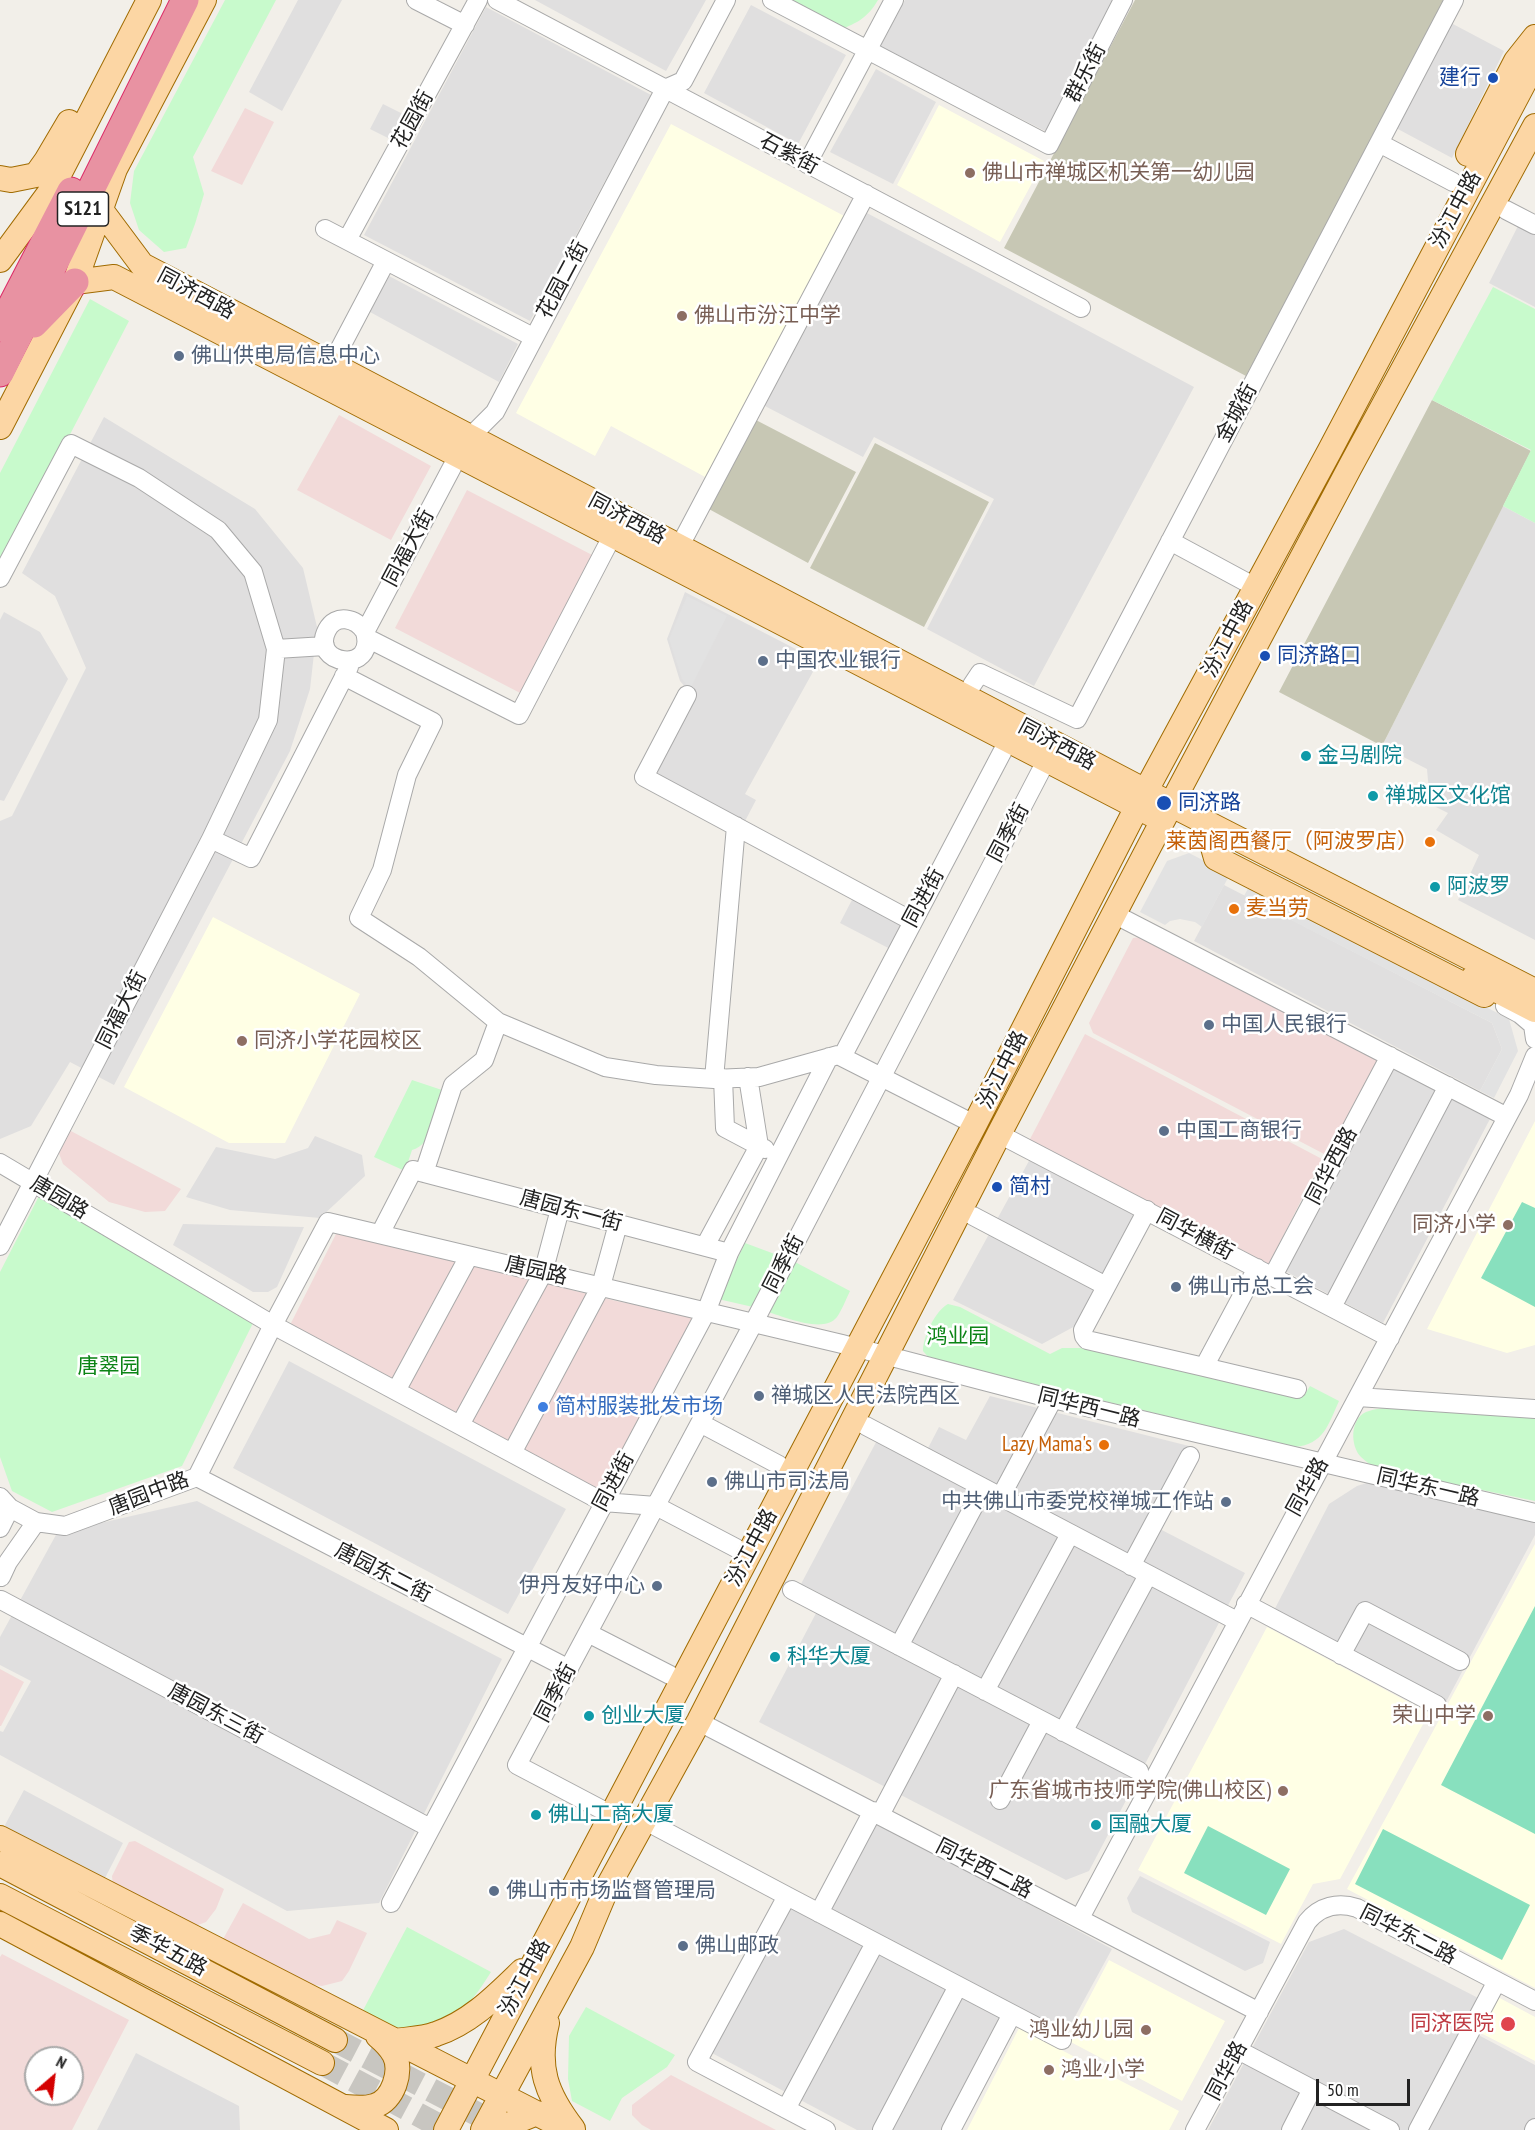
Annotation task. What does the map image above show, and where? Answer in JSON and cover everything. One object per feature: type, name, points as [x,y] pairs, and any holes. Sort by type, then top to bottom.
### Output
[{"type":"highway","name":"S121","points":[[7,336],[74,226],[142,68],[168,0]]},
{"type":"highway","name":"S121","points":[[0,373],[7,336],[30,271],[142,68],[185,0]]},
{"type":"highway","points":[[30,271],[50,192]]},
{"type":"highway","points":[[7,336],[75,282]]},
{"type":"main road","points":[[0,178],[11,180],[36,175],[72,117],[135,0]]},
{"type":"main road","points":[[146,111],[142,68],[149,0]]},
{"type":"main road","points":[[2,250],[50,192],[65,164],[142,68],[204,0]]},
{"type":"main road","points":[[0,427],[75,282],[116,169],[146,111],[176,75],[215,0]]},
{"type":"main road","points":[[1232,631],[1236,600],[1245,582],[1516,61],[1535,37]]},
{"type":"main road","name":"汾江中路","points":[[446,2130],[612,1815],[850,1347],[1060,957],[1141,799],[1535,62]]},
{"type":"main road","points":[[65,164],[72,117]]},
{"type":"main road","name":"汾江中路","points":[[483,2130],[582,1947],[606,1890],[699,1721],[892,1358],[1004,1137],[1086,968],[1167,812],[1535,126]]},
{"type":"main road","points":[[1257,644],[1294,605],[1535,154]]},
{"type":"main road","name":"同济西路","points":[[101,210],[141,265],[465,447],[1008,741],[1046,761],[1141,799]]},
{"type":"main road","points":[[141,265],[162,262],[337,354],[607,546],[982,742],[1008,741]]},
{"type":"main road","name":"同济西路","points":[[75,282],[114,277],[274,368],[465,447],[749,583],[993,712],[1167,812]]},
{"type":"main road","points":[[465,447],[685,536],[972,685],[993,712]]},
{"type":"main road","points":[[749,583],[787,589],[810,614]]},
{"type":"main road","points":[[1167,812],[1212,844],[1526,988]]},
{"type":"main road","points":[[1167,812],[1267,854],[1526,988]]},
{"type":"main road","points":[[1212,844],[1216,858],[1485,996],[1526,988]]},
{"type":"main road","points":[[1267,854],[1291,853],[1503,962],[1526,988],[1535,1010]]},
{"type":"main road","points":[[612,1815],[623,1764],[779,1465],[850,1347],[964,1119],[1019,1017],[1060,957]]},
{"type":"main road","points":[[582,1947],[655,1826],[866,1426],[892,1358],[973,1216],[1004,1137]]},
{"type":"main road","points":[[0,1838],[571,2130]]},
{"type":"main road","name":"季华五路","points":[[0,1864],[335,2040]]},
{"type":"main road","name":"季华五路","points":[[0,1896],[322,2063]]},
{"type":"main road","points":[[1,1928],[386,2130]]},
{"type":"main road","points":[[395,2041],[435,2035],[458,2024],[492,2000],[536,1957]]},
{"type":"main road","points":[[551,2003],[542,2042],[546,2081],[552,2100],[571,2130]]},
{"type":"main road","points":[[343,2107],[363,2108],[376,2106],[383,2102],[390,2093],[397,2076],[398,2067],[394,2054],[369,2028]]},
{"type":"main road","points":[[425,2130],[501,2095]]},
{"type":"main road","points":[[343,2107],[359,2130]]},
{"type":"main road","points":[[495,2130],[537,2113]]},
{"type":"street","points":[[416,0],[465,25]]},
{"type":"street","name":"花园街","points":[[347,240],[478,0]]},
{"type":"street","name":"石紫街","points":[[497,0],[1081,308]]},
{"type":"street","points":[[665,89],[683,81],[726,0]]},
{"type":"street","points":[[772,0],[868,50]]},
{"type":"street","points":[[807,164],[894,0]]},
{"type":"street","name":"群乐街","points":[[868,50],[1049,145],[1123,0]]},
{"type":"street","name":"金城街","points":[[972,685],[980,673],[1077,718],[1454,0]]},
{"type":"street","name":"花园二街","points":[[465,447],[495,412],[665,89]]},
{"type":"street","points":[[1379,143],[1453,182]]},
{"type":"street","points":[[685,536],[866,195]]},
{"type":"street","points":[[1506,210],[1535,225]]},
{"type":"street","points":[[325,229],[533,337]]},
{"type":"street","points":[[337,354],[386,261]]},
{"type":"street","points":[[0,578],[71,444],[139,478],[218,530],[253,572],[276,649],[325,646]]},
{"type":"street","name":"同福大街","points":[[211,839],[251,858],[348,668],[364,651],[366,635],[465,447]]},
{"type":"street","points":[[1170,541],[1245,582]]},
{"type":"street","points":[[607,546],[519,715],[366,635],[356,621],[342,619],[335,621],[326,632],[325,646],[333,657],[433,722],[407,776],[382,870],[359,918],[419,957],[498,1022],[605,1067],[656,1075],[759,1077],[836,1057],[964,1119]]},
{"type":"street","name":"同福大街","points":[[33,1182],[211,839],[268,720],[276,649]]},
{"type":"street","points":[[687,695],[645,777],[912,921]]},
{"type":"street","name":"同进街","points":[[391,1903],[706,1312],[729,1253],[778,1156],[912,921],[1008,741]]},
{"type":"street","name":"同季街","points":[[612,1815],[517,1765],[753,1324],[1046,761]]},
{"type":"street","points":[[736,826],[718,1078],[725,1128],[778,1156]]},
{"type":"street","points":[[1114,914],[1507,1117]]},
{"type":"street","points":[[1485,996],[1520,1014],[1533,1025],[1535,1039]]},
{"type":"street","points":[[380,1234],[419,1172],[453,1085],[484,1060],[498,1022]]},
{"type":"street","points":[[1519,1095],[1535,1047]]},
{"type":"street","name":"同华西路","points":[[1274,1276],[1390,1056]]},
{"type":"street","name":"同华路","points":[[1080,1918],[1519,1095],[1535,1056]]},
{"type":"street","points":[[1519,1095],[1535,1069]]},
{"type":"street","points":[[705,1246],[759,1146],[748,1077]]},
{"type":"street","points":[[1332,1307],[1448,1086]]},
{"type":"street","name":"同华横街","points":[[1004,1137],[1390,1338]]},
{"type":"street","name":"唐园路","points":[[0,1164],[273,1324],[603,1502]]},
{"type":"street","name":"唐园东一街","points":[[419,1172],[729,1253]]},
{"type":"street","points":[[0,1246],[33,1182]]},
{"type":"street","points":[[460,1425],[543,1273],[560,1209]]},
{"type":"street","points":[[1147,1210],[1083,1330],[1084,1336],[1088,1340],[1297,1389]]},
{"type":"street","points":[[973,1216],[1107,1286]]},
{"type":"street","name":"唐园路","points":[[273,1324],[328,1222],[850,1347]]},
{"type":"street","points":[[512,1453],[601,1286],[618,1224]]},
{"type":"street","points":[[396,1390],[469,1256]]},
{"type":"street","points":[[1204,1367],[1257,1268]]},
{"type":"street","name":"唐园中路","points":[[36,1522],[65,1526],[197,1477],[273,1324]]},
{"type":"street","name":"同华西一路","points":[[850,1347],[1053,1400],[1321,1464]]},
{"type":"street","points":[[1358,1397],[1535,1409]]},
{"type":"street","points":[[1000,1498],[1053,1400]]},
{"type":"street","points":[[700,1423],[779,1465]]},
{"type":"street","points":[[866,1426],[1237,1621]]},
{"type":"street","points":[[1131,1566],[1190,1456]]},
{"type":"street","name":"同华东一路","points":[[1321,1464],[1535,1513]]},
{"type":"street","name":"唐园东二街","points":[[197,1477],[569,1669]]},
{"type":"street","points":[[899,1646],[983,1489]]},
{"type":"street","points":[[603,1502],[656,1506],[736,1548]]},
{"type":"street","points":[[0,1528],[5,1503],[36,1522],[0,1576],[5,1589],[0,1601]]},
{"type":"street","points":[[986,1691],[1070,1534]]},
{"type":"street","points":[[1063,1732],[1148,1575]]},
{"type":"street","points":[[792,1590],[1139,1771]]},
{"type":"street","name":"唐园东三街","points":[[0,1601],[430,1828]]},
{"type":"street","points":[[1246,1604],[1437,1705]]},
{"type":"street","points":[[1341,1655],[1365,1611],[1460,1661]]},
{"type":"street","points":[[588,1633],[670,1675]]},
{"type":"street","points":[[819,1913],[954,1674]]},
{"type":"street","points":[[1000,1800],[1042,1721]]},
{"type":"street","name":"同华西二路","points":[[709,1726],[1259,2012]]},
{"type":"street","points":[[655,1826],[1062,2040]]},
{"type":"street","points":[[787,1896],[697,2062],[826,2130]]},
{"type":"street","name":"同华东二路","points":[[1259,2012],[1307,1922],[1322,1910],[1340,1905],[1357,1908],[1535,2001]]},
{"type":"street","points":[[786,2109],[875,1943]]},
{"type":"street","points":[[1418,2130],[1497,1981]]},
{"type":"street","points":[[882,2130],[958,1986]]},
{"type":"street","name":"同华路","points":[[1196,2130],[1259,2012]]},
{"type":"street","points":[[951,2130],[1012,2014]]},
{"type":"street","points":[[1238,2050],[1390,2130]]},
{"type":"street","points":[[1291,2130],[1312,2089]]},
{"type":"shaded area","points":[[298,0],[342,0],[282,111],[249,92]]},
{"type":"shaded area","points":[[535,0],[706,0],[666,71]]},
{"type":"shaded area","points":[[905,0],[1115,0],[1045,131],[880,47]]},
{"type":"shaded area","points":[[1135,0],[1445,0],[1246,376],[1004,248]]},
{"type":"shaded area","points":[[751,5],[846,55],[798,144],[704,93]]},
{"type":"shaded area","points":[[486,7],[651,95],[530,321],[364,235]]},
{"type":"shaded area","points":[[1451,23],[1504,51],[1452,158],[1396,128]]},
{"type":"shaded area","points":[[876,69],[936,102],[893,184],[830,152]]},
{"type":"shaded area","points":[[383,104],[403,114],[390,139],[370,129]]},
{"type":"shaded area","name":"佛山市禅城区机关第一幼儿园","points":[[939,105],[1044,161],[1000,242],[897,185]]},
{"type":"shaded area","points":[[245,108],[274,122],[242,185],[211,171]]},
{"type":"shaded area","name":"佛山市汾江中学","points":[[671,124],[848,218],[707,478],[611,426],[595,456],[516,413]]},
{"type":"shaded area","points":[[865,212],[1194,387],[1034,686],[927,629],[994,499],[874,437],[863,457],[763,405]]},
{"type":"shaded area","points":[[1518,226],[1535,235],[1535,307],[1489,283]]},
{"type":"shaded area","points":[[389,276],[518,344],[499,382],[370,312]]},
{"type":"shaded area","points":[[1432,400],[1531,451],[1382,746],[1279,692]]},
{"type":"shaded area","points":[[339,415],[431,466],[391,540],[297,490]]},
{"type":"shaded area","points":[[104,417],[255,509],[303,568],[317,627],[310,689],[290,751],[114,1085],[70,1062],[31,1126],[0,1139],[0,821],[12,816],[86,668],[55,596],[22,573]]},
{"type":"shaded area","points":[[754,419],[856,472],[808,563],[707,508]]},
{"type":"shaded area","points":[[875,443],[989,502],[924,627],[810,568]]},
{"type":"shaded area","points":[[467,490],[596,557],[524,695],[395,628]]},
{"type":"shaded area","points":[[1503,506],[1535,523],[1535,940],[1458,900],[1479,855],[1436,830],[1448,813],[1430,804],[1427,769],[1382,746]]},
{"type":"shaded area","points":[[685,592],[819,661],[745,794],[756,800],[743,825],[652,778],[691,694],[680,681],[667,639]]},
{"type":"shaded area","points":[[687,596],[727,616],[690,689],[682,679],[669,639]]},
{"type":"shaded area","points":[[4,612],[40,632],[68,679],[4,801],[0,800],[0,620]]},
{"type":"shaded area","points":[[1189,853],[1230,874],[1202,927],[1195,922],[1180,919],[1170,921],[1165,925],[1140,912],[1167,861]]},
{"type":"shaded area","points":[[1224,885],[1492,1023],[1502,1049],[1480,1091],[1194,941]]},
{"type":"shaded area","points":[[1250,885],[1509,1019],[1518,1051],[1494,1098],[1480,1091],[1502,1049],[1492,1023],[1244,896]]},
{"type":"shaded area","points":[[855,894],[909,923],[894,951],[840,923]]},
{"type":"shaded area","name":"同济小学花园校区","points":[[213,917],[360,994],[285,1143],[229,1143],[124,1087]]},
{"type":"shaded area","points":[[1141,937],[1377,1057],[1379,1064],[1332,1150],[1326,1155],[1093,1033],[1089,1023],[1133,938]]},
{"type":"shaded area","points":[[1085,1034],[1322,1159],[1269,1264],[1029,1141]]},
{"type":"shaded area","points":[[1393,1066],[1491,1117],[1383,1323],[1285,1271]]},
{"type":"shaded area","name":"同济小学","points":[[1535,1121],[1535,1345],[1507,1353],[1427,1329]]},
{"type":"shaded area","points":[[67,1129],[181,1189],[165,1211],[145,1212],[109,1202],[63,1164],[57,1148]]},
{"type":"shaded area","points":[[315,1136],[362,1155],[365,1176],[320,1218],[230,1210],[186,1197],[216,1147],[275,1159],[308,1148]]},
{"type":"shaded area","points":[[1030,1159],[1135,1215],[1077,1325],[1042,1344],[953,1300]]},
{"type":"shaded area","points":[[183,1224],[304,1227],[277,1287],[268,1292],[253,1292],[173,1245]]},
{"type":"shaded area","name":"简村服装批发市场","points":[[337,1232],[616,1301],[694,1316],[602,1489],[591,1489],[290,1325]]},
{"type":"shaded area","points":[[289,1361],[566,1509],[508,1614],[233,1468]]},
{"type":"shaded area","points":[[990,1396],[1197,1448],[1156,1527],[1245,1573],[1089,1871],[1066,1880],[759,1722],[825,1596],[801,1584],[883,1429],[926,1452],[939,1427],[966,1440]]},
{"type":"shaded area","points":[[1373,1481],[1535,1522],[1535,1535],[1439,1715],[1267,1624],[1329,1504],[1357,1486]]},
{"type":"shaded area","points":[[197,1501],[502,1659],[379,1903],[287,1911],[0,1755],[0,1731],[3,1732],[31,1681],[0,1665],[0,1637],[57,1533]]},
{"type":"shaded area","name":"荣山中学","points":[[1535,1544],[1535,1988],[1347,1889]]},
{"type":"shaded area","name":"广东省城市技师学院(佛山校区)","points":[[1267,1627],[1429,1713],[1340,1879],[1313,1884],[1281,1944],[1138,1870]]},
{"type":"shaded area","points":[[0,1669],[24,1682],[1,1726],[0,1726]]},
{"type":"shaded area","points":[[24,1790],[123,1843],[105,1878],[101,1881],[7,1830],[5,1825]]},
{"type":"shaded area","points":[[873,1820],[1112,1949],[1066,2033],[1014,2006],[948,2130],[857,2130],[710,2052],[789,1904],[819,1921]]},
{"type":"shaded area","points":[[135,1841],[224,1889],[216,1909],[206,1922],[190,1928],[113,1886],[112,1876],[129,1842]]},
{"type":"shaded area","points":[[1140,1876],[1270,1942],[1263,1963],[1245,1971],[1132,1912],[1127,1898]]},
{"type":"shaded area","points":[[243,1903],[309,1939],[330,1934],[337,1920],[367,1933],[342,1981],[322,1986],[300,1983],[222,1941]]},
{"type":"shaded area","points":[[1344,1929],[1484,2001],[1469,2030],[1535,2065],[1535,2130],[1208,2130],[1309,1942]]},
{"type":"shaded area","points":[[2,1954],[129,2020],[72,2130],[0,2130],[0,1957]]},
{"type":"shaded area","name":"鸿业幼儿园","points":[[1109,1960],[1225,2021],[1182,2101],[1067,2040]]},
{"type":"shaded area","name":"同济医院","points":[[1496,1996],[1535,2017],[1535,2061],[1477,2031]]},
{"type":"shaded area","name":"鸿业小学","points":[[1019,2028],[1179,2111],[1169,2130],[967,2130]]},
{"type":"shaded area","points":[[136,2053],[239,2106],[240,2130],[97,2130]]},
{"type":"shaded area","points":[[671,2075],[776,2130],[651,2130],[632,2115],[632,2105]]},
{"type":"green space","points":[[225,0],[276,0],[193,157],[204,194],[186,248],[164,252],[139,230],[130,203],[134,171]]},
{"type":"green space","points":[[782,0],[878,0],[862,19],[839,30]]},
{"type":"green space","points":[[1493,287],[1535,309],[1535,523],[1503,506],[1531,450],[1432,400]]},
{"type":"green space","points":[[90,299],[129,321],[0,569],[0,473]]},
{"type":"green space","points":[[412,1080],[445,1091],[430,1134],[419,1147],[412,1150],[405,1171],[374,1157]]},
{"type":"green space","name":"唐翠园","points":[[39,1196],[253,1323],[182,1466],[52,1512],[12,1491],[0,1457],[0,1272]]},
{"type":"green space","points":[[1522,1202],[1535,1208],[1535,1307],[1481,1278]]},
{"type":"green space","points":[[745,1243],[780,1256],[753,1307],[718,1299]]},
{"type":"green space","points":[[795,1262],[850,1291],[839,1314],[831,1322],[804,1323],[768,1312]]},
{"type":"green space","name":"鸿业园","points":[[948,1304],[960,1307],[1050,1354],[1062,1348],[1080,1348],[1301,1396],[1310,1386],[1339,1401],[1324,1432],[1313,1442],[1295,1447],[930,1359],[923,1351],[925,1339],[934,1318]]},
{"type":"green space","points":[[1404,1408],[1535,1413],[1535,1501],[1376,1468],[1368,1463],[1357,1452],[1355,1446],[1353,1433],[1357,1420],[1370,1410]]},
{"type":"green space","points":[[1535,1606],[1535,1834],[1441,1785]]},
{"type":"green space","points":[[1208,1826],[1290,1869],[1266,1915],[1184,1873]]},
{"type":"green space","points":[[1383,1829],[1530,1905],[1502,1960],[1355,1884]]},
{"type":"green space","points":[[407,1927],[491,1972],[475,1996],[459,2011],[433,2026],[406,2028],[391,2026],[360,2016]]},
{"type":"green space","points":[[586,2007],[675,2055],[667,2067],[622,2098],[610,2121],[572,2101],[568,2079],[569,2036]]},
{"type":"tunnel","points":[[335,2040],[506,2129]]},
{"type":"tunnel","points":[[322,2063],[447,2130]]},
{"type":"place","name":"建行","points":[[1493,78]]},
{"type":"place","name":"佛山市禅城区机关第一幼儿园","points":[[970,173]]},
{"type":"place","name":"佛山市汾江中学","points":[[682,316]]},
{"type":"place","name":"佛山供电局信息中心","points":[[179,356]]},
{"type":"place","name":"同济路口","points":[[1265,656]]},
{"type":"place","name":"中国农业银行","points":[[763,661]]},
{"type":"place","name":"金马剧院","points":[[1306,756]]},
{"type":"place","name":"禅城区文化馆","points":[[1373,796]]},
{"type":"place","name":"同济路","points":[[1164,803]]},
{"type":"place","name":"莱茵阁西餐厅（阿波罗店）","points":[[1430,842]]},
{"type":"place","name":"阿波罗","points":[[1435,887]]},
{"type":"place","name":"麦当劳","points":[[1234,909]]},
{"type":"place","name":"中国人民银行","points":[[1209,1025]]},
{"type":"place","name":"同济小学花园校区","points":[[242,1041]]},
{"type":"place","name":"中国工商银行","points":[[1164,1131]]},
{"type":"place","name":"简村","points":[[997,1187]]},
{"type":"place","name":"同济小学","points":[[1508,1225]]},
{"type":"place","name":"佛山市总工会","points":[[1176,1287]]},
{"type":"place","name":"禅城区人民法院西区","points":[[759,1396]]},
{"type":"place","name":"简村服装批发市场","points":[[543,1407]]},
{"type":"place","name":"Lazy Mama's","points":[[1104,1445]]},
{"type":"place","name":"佛山市司法局","points":[[712,1482]]},
{"type":"place","name":"中共佛山市委党校禅城工作站","points":[[1226,1502]]},
{"type":"place","name":"伊丹友好中心","points":[[657,1586]]},
{"type":"place","name":"科华大厦","points":[[775,1657]]},
{"type":"place","name":"创业大厦","points":[[589,1716]]},
{"type":"place","name":"荣山中学","points":[[1488,1716]]},
{"type":"place","name":"广东省城市技师学院(佛山校区)","points":[[1283,1791]]},
{"type":"place","name":"佛山工商大厦","points":[[536,1815]]},
{"type":"place","name":"国融大厦","points":[[1096,1825]]},
{"type":"place","name":"佛山市市场监督管理局","points":[[494,1891]]},
{"type":"place","name":"佛山邮政","points":[[683,1946]]},
{"type":"place","name":"同济医院","points":[[1508,2024]]},
{"type":"place","name":"鸿业幼儿园","points":[[1146,2030]]},
{"type":"place","name":"鸿业小学","points":[[1049,2070]]}]
